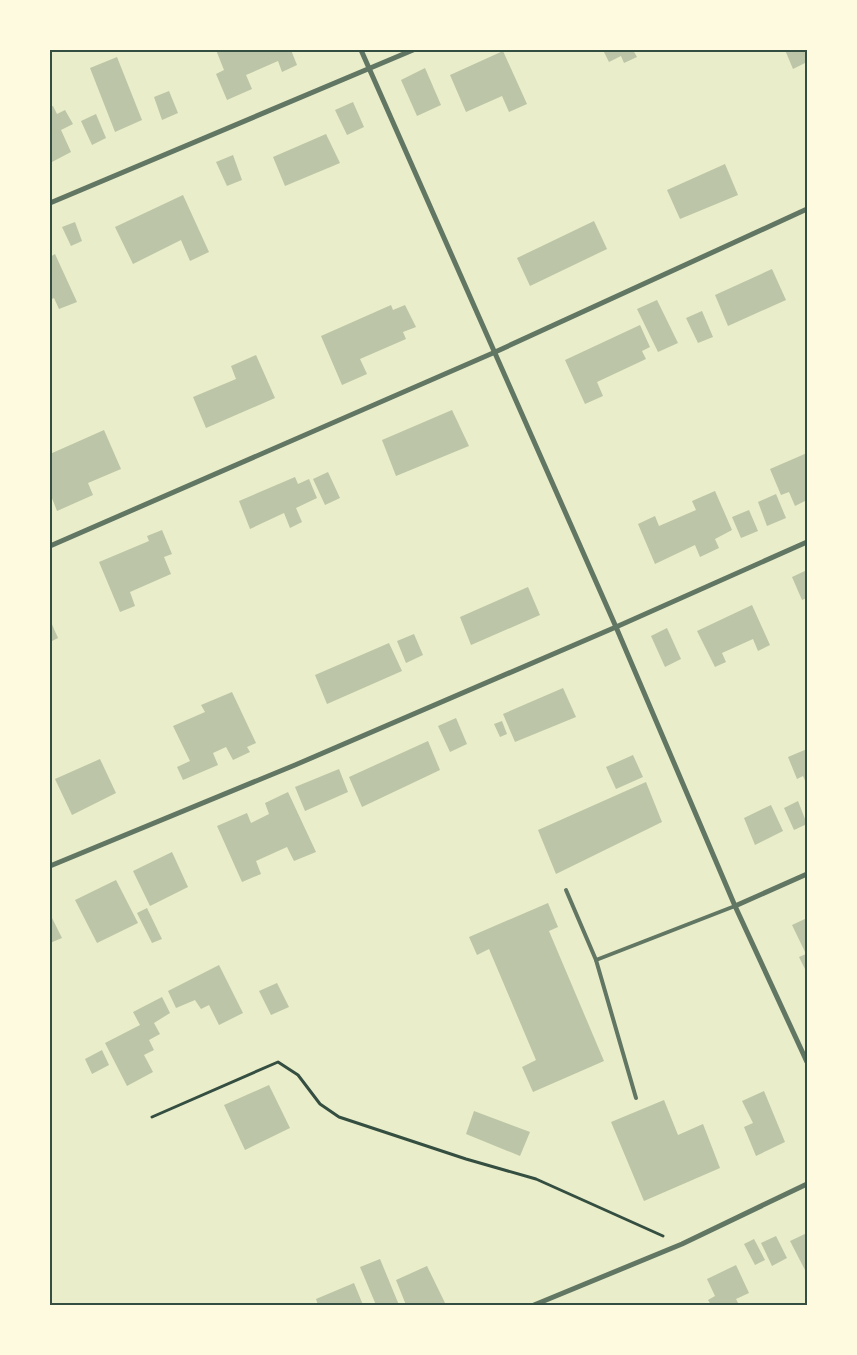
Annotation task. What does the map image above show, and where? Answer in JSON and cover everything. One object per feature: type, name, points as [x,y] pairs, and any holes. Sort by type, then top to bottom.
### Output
[{"type":"street","points":[[361,50],[493,353],[616,627],[735,906],[807,1062]]},
{"type":"street","points":[[50,203],[413,50]]},
{"type":"street","points":[[50,546],[493,353],[807,209]]},
{"type":"street","points":[[50,866],[295,765],[616,627],[807,542]]},
{"type":"street","points":[[735,906],[807,874]]},
{"type":"street","points":[[534,1305],[682,1244],[807,1184]]},
{"type":"lane","points":[[566,890],[596,960],[636,1098]]},
{"type":"lane","points":[[596,960],[735,906]]},
{"type":"path","points":[[152,1117],[278,1062],[298,1075],[320,1104],[339,1117],[466,1159],[536,1179],[682,1244]]},
{"type":"building","points":[[216,50],[291,50],[297,65],[282,72],[278,61],[246,75],[252,89],[227,100],[216,74],[224,70]]},
{"type":"building","points":[[603,50],[633,50],[637,57],[624,63],[621,56],[609,62]]},
{"type":"building","points":[[785,50],[807,50],[807,62],[793,69]]},
{"type":"building","points":[[503,51],[527,104],[509,112],[502,96],[466,112],[450,75]]},
{"type":"building","points":[[117,57],[142,120],[115,132],[90,68]]},
{"type":"building","points":[[425,68],[441,105],[417,116],[401,80]]},
{"type":"building","points":[[169,91],[178,113],[162,120],[154,97]]},
{"type":"building","points":[[353,102],[364,127],[347,135],[335,110]]},
{"type":"building","points":[[53,106],[57,114],[65,110],[73,124],[61,130],[71,152],[50,163],[50,107]]},
{"type":"building","points":[[96,114],[106,138],[92,145],[81,121]]},
{"type":"building","points":[[326,134],[340,163],[285,186],[273,157]]},
{"type":"building","points":[[233,155],[242,180],[227,186],[216,162]]},
{"type":"building","points":[[725,164],[738,195],[680,219],[667,190]]},
{"type":"building","points":[[183,195],[209,252],[190,261],[181,240],[133,264],[115,227]]},
{"type":"building","points":[[594,221],[607,249],[530,286],[517,258]]},
{"type":"building","points":[[75,222],[82,241],[71,246],[62,227]]},
{"type":"building","points":[[55,254],[77,302],[59,309],[54,298],[50,300],[50,257]]},
{"type":"building","points":[[772,269],[786,300],[728,326],[715,295]]},
{"type":"building","points":[[657,300],[678,343],[658,352],[637,309]]},
{"type":"building","points":[[391,305],[393,310],[405,305],[416,327],[403,332],[406,339],[360,359],[367,374],[342,385],[321,336]]},
{"type":"building","points":[[702,311],[713,337],[698,343],[686,318]]},
{"type":"building","points":[[640,325],[650,347],[642,351],[646,359],[597,382],[603,396],[585,404],[565,360]]},
{"type":"building","points":[[256,355],[275,398],[206,428],[193,397],[236,379],[231,366]]},
{"type":"building","points":[[452,410],[469,446],[396,476],[382,440]]},
{"type":"building","points":[[104,430],[121,469],[88,483],[93,495],[57,511],[50,493],[50,454]]},
{"type":"building","points":[[807,453],[807,500],[795,506],[789,492],[781,495],[770,469]]},
{"type":"building","points":[[328,472],[340,498],[325,505],[313,479]]},
{"type":"building","points":[[295,477],[298,484],[309,479],[317,498],[296,508],[302,522],[290,528],[284,513],[250,529],[239,501]]},
{"type":"building","points":[[715,491],[732,530],[715,539],[719,548],[700,557],[695,545],[655,564],[638,524],[655,516],[659,526],[696,510],[692,501]]},
{"type":"building","points":[[776,494],[786,518],[767,526],[758,502]]},
{"type":"building","points":[[749,510],[758,531],[741,538],[732,517]]},
{"type":"building","points":[[162,530],[172,554],[164,557],[171,574],[130,592],[135,606],[120,612],[99,562],[149,541],[147,536]]},
{"type":"building","points":[[807,570],[807,598],[802,600],[792,577]]},
{"type":"building","points":[[528,587],[540,615],[471,645],[460,617]]},
{"type":"building","points":[[752,605],[770,645],[758,651],[753,639],[722,653],[726,662],[715,667],[697,631]]},
{"type":"building","points":[[50,620],[58,638],[50,642]]},
{"type":"building","points":[[667,628],[681,659],[665,667],[651,636]]},
{"type":"building","points":[[414,634],[423,655],[406,663],[397,641]]},
{"type":"building","points":[[389,643],[402,671],[327,704],[315,675]]},
{"type":"building","points":[[563,688],[576,717],[515,742],[503,714]]},
{"type":"building","points":[[232,692],[256,743],[247,747],[250,752],[233,760],[226,747],[213,753],[218,765],[183,780],[177,767],[190,761],[173,726],[205,712],[201,705]]},
{"type":"building","points":[[456,718],[467,744],[450,752],[438,726]]},
{"type":"building","points":[[502,721],[507,734],[500,737],[494,724]]},
{"type":"building","points":[[428,741],[440,770],[362,807],[349,777]]},
{"type":"building","points":[[807,749],[807,785],[803,776],[797,779],[788,757]]},
{"type":"building","points":[[633,755],[643,777],[616,789],[606,767]]},
{"type":"building","points":[[100,759],[116,793],[72,815],[55,779]]},
{"type":"building","points":[[339,769],[348,792],[305,811],[295,787]]},
{"type":"building","points":[[646,782],[662,822],[556,874],[538,830]]},
{"type":"building","points":[[288,792],[316,852],[294,861],[287,847],[256,861],[261,874],[242,882],[217,826],[247,813],[251,823],[269,814],[265,803]]},
{"type":"building","points":[[798,801],[807,824],[794,830],[784,808]]},
{"type":"building","points":[[771,805],[783,831],[755,845],[744,818]]},
{"type":"building","points":[[172,852],[188,887],[150,906],[133,871]]},
{"type":"building","points":[[116,880],[138,923],[97,943],[75,900]]},
{"type":"building","points":[[548,903],[558,927],[549,931],[604,1061],[533,1092],[522,1067],[536,1060],[489,949],[477,955],[469,937]]},
{"type":"building","points":[[147,908],[162,939],[152,943],[137,913]]},
{"type":"building","points":[[50,914],[62,938],[50,943]]},
{"type":"building","points":[[807,918],[807,973],[799,957],[806,954],[792,925]]},
{"type":"building","points":[[219,965],[243,1013],[219,1025],[209,1005],[201,1009],[195,1000],[176,1008],[168,991]]},
{"type":"building","points":[[277,983],[289,1007],[271,1015],[259,991]]},
{"type":"building","points":[[162,997],[170,1013],[154,1023],[160,1034],[149,1040],[154,1050],[144,1055],[153,1072],[127,1086],[105,1043],[140,1025],[133,1012]]},
{"type":"building","points":[[102,1050],[109,1065],[92,1074],[85,1059]]},
{"type":"building","points":[[269,1085],[290,1128],[245,1150],[224,1105]]},
{"type":"building","points":[[764,1091],[785,1142],[756,1156],[744,1127],[753,1123],[742,1101]]},
{"type":"building","points":[[664,1100],[678,1135],[703,1124],[720,1168],[644,1201],[611,1122]]},
{"type":"building","points":[[474,1111],[530,1132],[520,1156],[466,1134]]},
{"type":"building","points":[[807,1233],[807,1269],[805,1270],[790,1241]]},
{"type":"building","points":[[776,1236],[787,1258],[772,1266],[761,1243]]},
{"type":"building","points":[[754,1239],[765,1260],[755,1265],[744,1244]]},
{"type":"building","points":[[380,1259],[399,1305],[376,1305],[360,1267]]},
{"type":"building","points":[[736,1265],[749,1293],[736,1299],[739,1305],[711,1305],[708,1300],[715,1296],[707,1279]]},
{"type":"building","points":[[427,1266],[446,1305],[406,1305],[396,1280]]},
{"type":"building","points":[[354,1283],[363,1305],[318,1305],[316,1299]]}]
